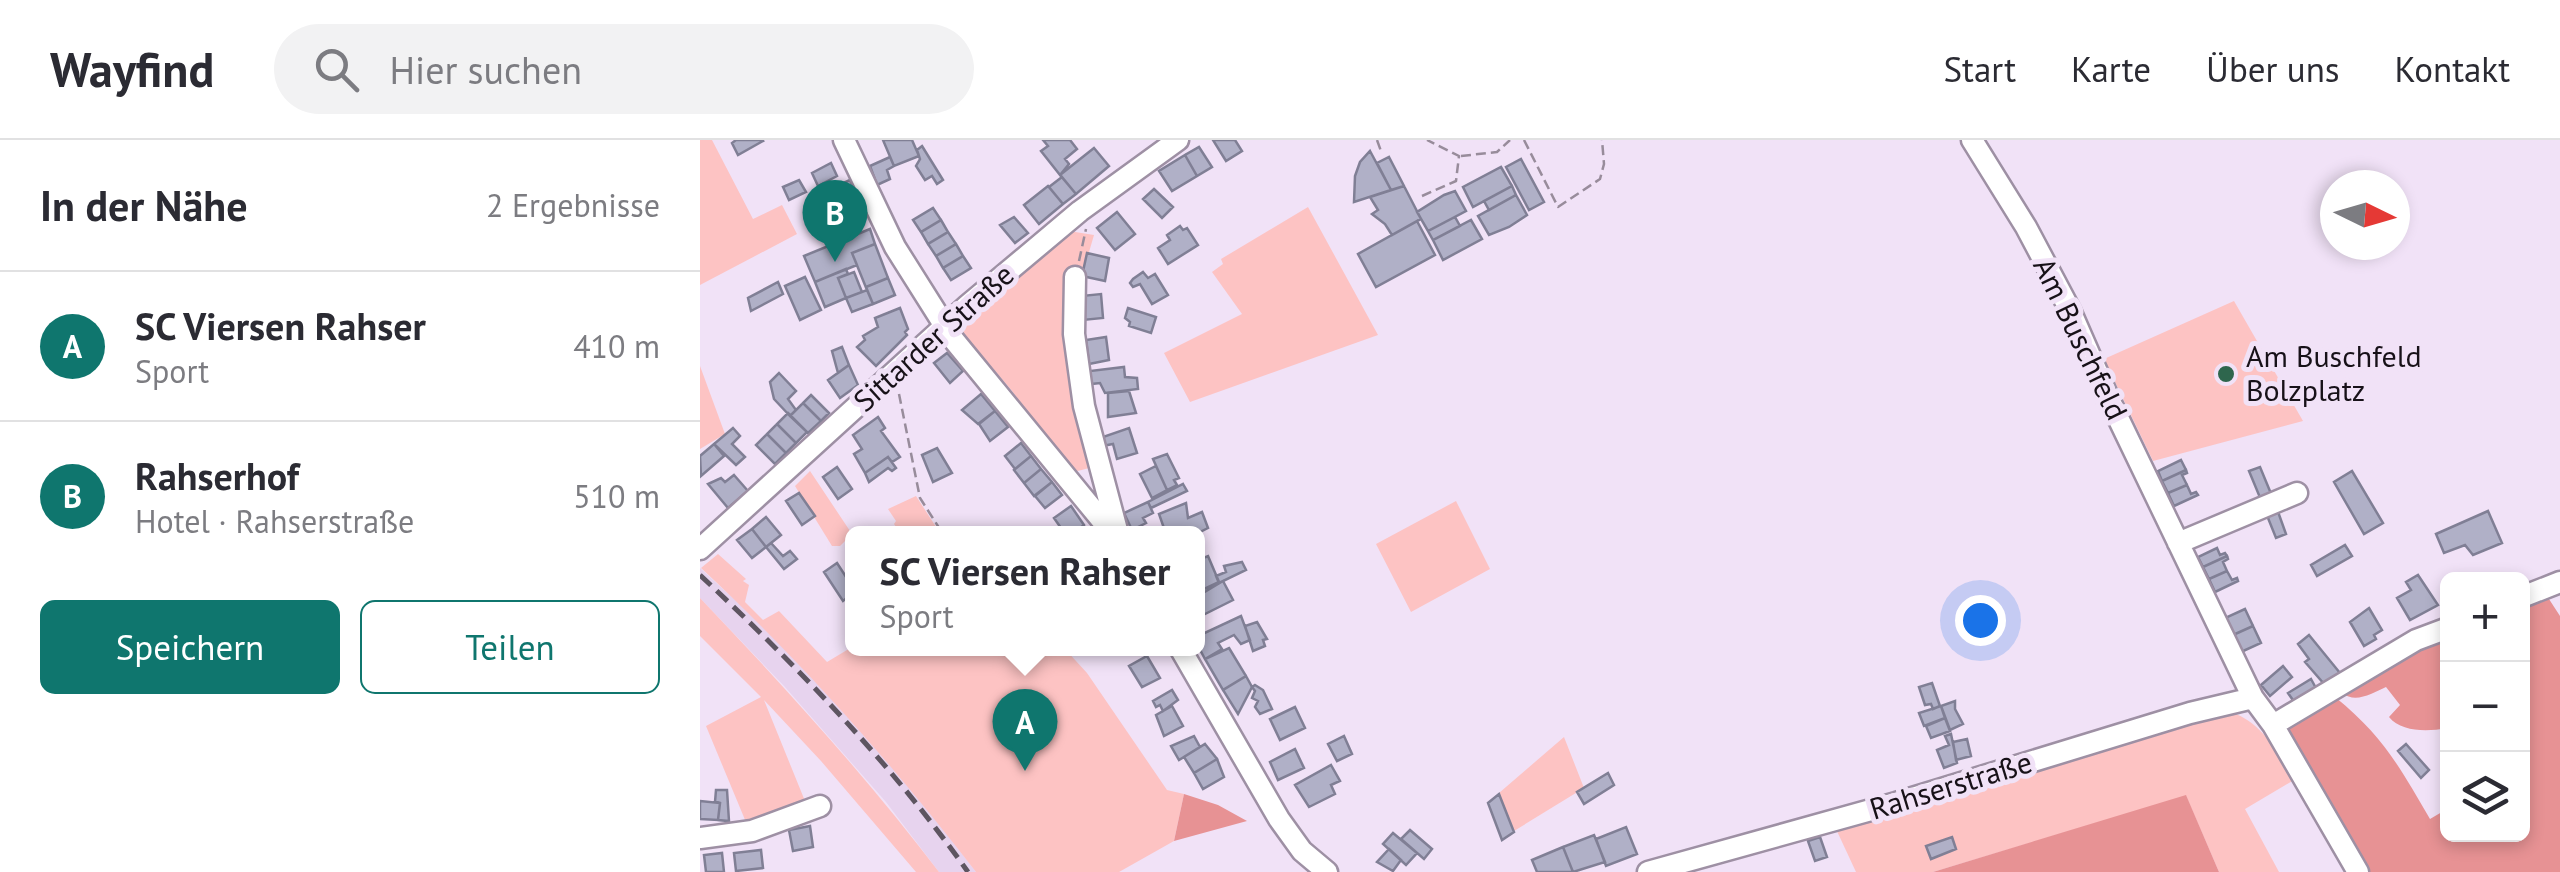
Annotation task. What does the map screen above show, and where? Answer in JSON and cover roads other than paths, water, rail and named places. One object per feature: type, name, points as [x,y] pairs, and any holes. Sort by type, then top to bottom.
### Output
[{"type":"street","points":[[844,140],[895,246],[945,326],[1109,526]]},
{"type":"street","name":"Sittarder Straße","points":[[700,550],[945,326],[1080,212],[1178,140]]},
{"type":"street","name":"Am Buschfeld","points":[[1972,140],[2026,226],[2070,310],[2253,698],[2273,724],[2358,872]]},
{"type":"street","points":[[1075,277],[1074,334],[1084,406],[1114,526]]},
{"type":"street","points":[[2178,543],[2297,493]]},
{"type":"street","points":[[2530,595],[2560,582]]},
{"type":"street","points":[[2273,724],[2416,640],[2440,631]]},
{"type":"street","points":[[1185,656],[1278,820],[1302,852],[1327,872]]},
{"type":"street","name":"Rahserstraße","points":[[1648,872],[1896,803],[2190,712],[2253,698]]},
{"type":"street","points":[[700,838],[752,831],[820,806]]},
{"type":"railway","points":[[700,575],[842,717],[907,792],[968,872]]},
{"type":"place","name":"Rahserhof","points":[[835,262]]},
{"type":"place","name":"Am Buschfeld Bolzplatz","points":[[2226,374]]},
{"type":"place","name":"SC Viersen Rahser","points":[[1025,771]]}]
